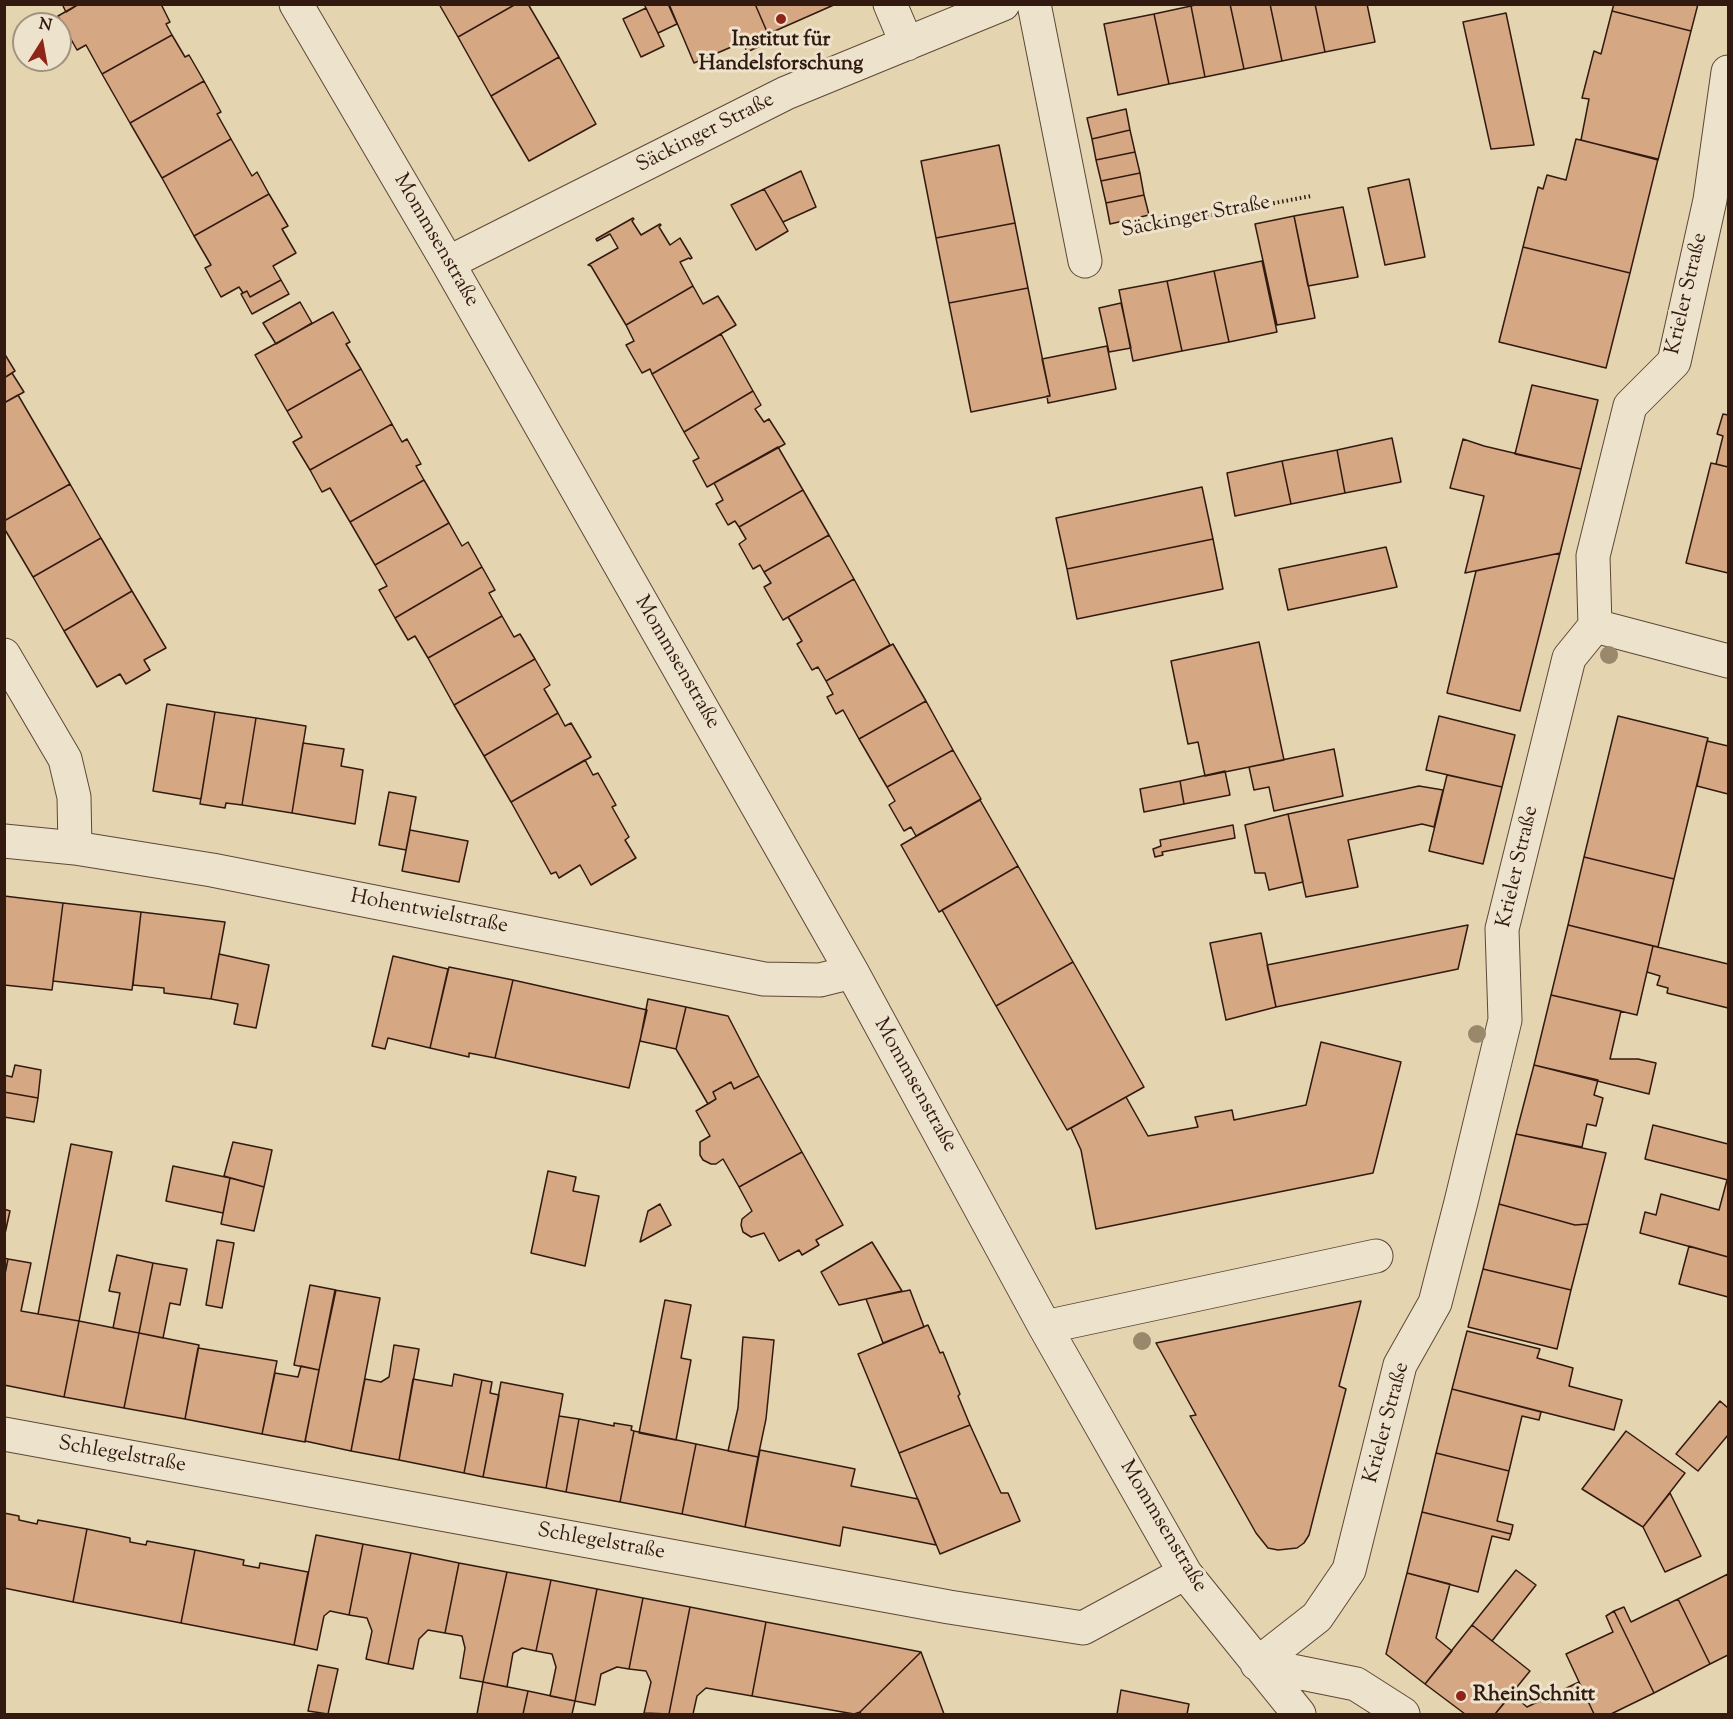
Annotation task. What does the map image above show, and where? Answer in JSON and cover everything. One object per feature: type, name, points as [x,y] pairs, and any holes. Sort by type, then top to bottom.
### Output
[{"type":"street","name":"Mommsenstraße","points":[[296,4],[448,263],[852,972],[1045,1327],[1185,1573],[1299,1714]]},
{"type":"street","points":[[890,4],[907,44]]},
{"type":"street","name":"Säckinger Straße","points":[[448,263],[786,93],[1003,4]]},
{"type":"street","points":[[1034,4],[1083,251]]},
{"type":"street","name":"Krieler Straße","points":[[1257,1664],[1317,1617],[1349,1570],[1400,1365],[1435,1304],[1505,1020],[1502,929],[1569,658],[1595,626],[1593,556],[1630,406],[1674,362],[1710,200],[1728,72]]},
{"type":"street","points":[[1595,626],[1728,661]]},
{"type":"street","points":[[4,655],[65,759],[74,797],[75,849]]},
{"type":"street","name":"Hohentwielstraße","points":[[4,841],[75,849],[212,870],[764,979],[820,980],[852,972]]},
{"type":"street","points":[[1045,1327],[1376,1256]]},
{"type":"street","name":"Schlegelstraße","points":[[4,1434],[937,1605],[1083,1628],[1185,1573]]},
{"type":"street","points":[[1257,1664],[1356,1684],[1403,1714]]},
{"type":"path","name":"Säckinger Straße","points":[[1083,251],[1311,196]]},
{"type":"building","points":[[62,4],[79,4],[66,12]]},
{"type":"building","points":[[79,4],[161,4],[170,22],[166,24],[172,35],[102,74],[86,45],[77,50],[72,41],[72,12],[65,12]]},
{"type":"building","points":[[439,4],[516,4],[458,37]]},
{"type":"building","points":[[516,4],[528,4],[559,57],[491,96],[458,37]]},
{"type":"building","points":[[644,4],[668,4],[677,24],[658,33]]},
{"type":"building","points":[[669,4],[755,4],[771,41],[747,52],[743,42],[694,63]]},
{"type":"building","name":"Institut für Handelsforschung","points":[[755,4],[836,4],[768,34]]},
{"type":"building","points":[[1230,4],[1244,69],[1205,77],[1191,6]]},
{"type":"building","points":[[1230,4],[1270,4],[1282,61],[1244,69]]},
{"type":"building","points":[[1270,4],[1315,4],[1325,52],[1282,61]]},
{"type":"building","points":[[1315,4],[1367,4],[1375,42],[1325,52]]},
{"type":"building","points":[[1614,4],[1698,4],[1691,31],[1612,11]]},
{"type":"building","points":[[1191,6],[1205,77],[1169,84],[1154,14]]},
{"type":"building","points":[[646,8],[664,46],[641,57],[623,19]]},
{"type":"building","points":[[1612,11],[1691,31],[1658,160],[1581,140],[1589,99],[1582,98],[1594,51],[1601,54]]},
{"type":"building","points":[[1506,13],[1534,145],[1491,149],[1463,22]]},
{"type":"building","points":[[1154,14],[1169,84],[1118,95],[1104,24]]},
{"type":"building","points":[[172,35],[185,57],[189,55],[204,81],[130,123],[102,74]]},
{"type":"building","points":[[559,57],[596,124],[529,161],[491,96]]},
{"type":"building","points":[[204,81],[221,112],[217,114],[231,139],[162,178],[130,123]]},
{"type":"building","points":[[1126,109],[1130,130],[1092,139],[1087,118]]},
{"type":"building","points":[[1130,130],[1135,152],[1096,160],[1092,139]]},
{"type":"building","points":[[231,139],[252,176],[257,172],[269,194],[194,236],[162,178]]},
{"type":"building","points":[[1576,139],[1658,159],[1630,273],[1523,247],[1538,187],[1543,189],[1547,175],[1566,180]]},
{"type":"building","points":[[999,145],[1015,223],[936,238],[921,161]]},
{"type":"building","points":[[1135,152],[1140,173],[1101,181],[1096,160]]},
{"type":"building","points":[[801,171],[816,207],[783,222],[764,189]]},
{"type":"building","points":[[1140,173],[1144,195],[1106,203],[1101,181]]},
{"type":"building","points":[[1409,179],[1425,257],[1385,265],[1368,188]]},
{"type":"building","points":[[764,189],[788,231],[756,250],[731,205]]},
{"type":"building","points":[[269,194],[288,226],[282,229],[296,253],[273,266],[281,280],[250,297],[247,291],[243,293],[239,287],[221,297],[205,268],[211,265],[194,236]]},
{"type":"building","points":[[1144,195],[1149,215],[1110,224],[1106,203]]},
{"type":"building","points":[[1343,207],[1358,277],[1308,286],[1294,216]]},
{"type":"building","points":[[1294,216],[1315,318],[1277,325],[1255,224]]},
{"type":"building","points":[[633,218],[632,221],[641,235],[660,224],[659,227],[670,245],[680,238],[692,258],[680,262],[693,286],[626,325],[591,266],[588,265],[618,248],[610,234],[597,241],[596,239]]},
{"type":"building","points":[[1015,223],[1028,288],[949,303],[936,238]]},
{"type":"building","points":[[1523,247],[1630,273],[1606,368],[1499,342]]},
{"type":"building","points":[[1262,261],[1277,332],[1229,342],[1214,271]]},
{"type":"building","points":[[1214,271],[1229,342],[1182,351],[1167,281]]},
{"type":"building","points":[[281,280],[289,294],[252,314],[241,294],[247,291],[250,297]]},
{"type":"building","points":[[1167,281],[1182,351],[1133,361],[1119,290]]},
{"type":"building","points":[[693,286],[703,304],[718,296],[736,325],[652,374],[650,369],[642,373],[626,345],[634,341],[626,325]]},
{"type":"building","points":[[1028,288],[1050,396],[971,412],[949,303]]},
{"type":"building","points":[[300,302],[312,323],[276,344],[263,323]]},
{"type":"building","points":[[1121,303],[1131,348],[1109,352],[1099,308]]},
{"type":"building","points":[[333,312],[350,342],[346,344],[361,369],[287,411],[255,355]]},
{"type":"building","points":[[721,334],[753,391],[684,432],[652,374]]},
{"type":"building","points":[[1107,346],[1116,389],[1048,403],[1047,396],[1050,396],[1042,359]]},
{"type":"building","points":[[4,353],[15,371],[4,378]]},
{"type":"building","points":[[361,369],[392,424],[310,470],[293,442],[302,437],[287,411]]},
{"type":"building","points":[[12,373],[24,392],[4,403],[4,378]]},
{"type":"building","points":[[1532,385],[1598,400],[1581,469],[1515,454]]},
{"type":"building","points":[[753,391],[761,405],[755,409],[764,422],[769,419],[785,444],[707,487],[693,461],[699,458],[684,432]]},
{"type":"building","points":[[18,395],[70,484],[4,521],[4,403]]},
{"type":"building","points":[[1723,414],[1728,415],[1728,467],[1716,464],[1723,436],[1717,434]]},
{"type":"building","points":[[392,424],[402,442],[407,439],[421,464],[416,466],[424,480],[350,522],[330,488],[322,492],[310,470]]},
{"type":"building","points":[[1392,438],[1401,482],[1345,493],[1337,450]]},
{"type":"building","points":[[1463,439],[1581,469],[1560,553],[1465,573],[1484,496],[1450,488]]},
{"type":"building","points":[[778,447],[803,490],[739,527],[735,521],[728,525],[716,504],[723,500],[714,483]]},
{"type":"building","points":[[1337,450],[1345,493],[1291,504],[1282,461]]},
{"type":"building","points":[[1282,461],[1291,504],[1235,516],[1227,473]]},
{"type":"building","points":[[1711,463],[1728,467],[1728,573],[1686,563]]},
{"type":"building","points":[[424,480],[449,523],[375,565],[350,522]]},
{"type":"building","points":[[70,484],[101,538],[33,577],[4,528],[4,521]]},
{"type":"building","points":[[1202,487],[1213,539],[1067,569],[1056,518]]},
{"type":"building","points":[[803,490],[829,535],[764,572],[760,565],[753,569],[739,544],[746,539],[739,527]]},
{"type":"building","points":[[449,523],[462,546],[468,542],[482,567],[395,618],[379,590],[387,586],[375,565]]},
{"type":"building","points":[[829,535],[854,579],[783,620],[764,587],[771,583],[764,572]]},
{"type":"building","points":[[101,538],[132,591],[64,631],[33,577]]},
{"type":"building","points":[[1213,539],[1223,589],[1077,619],[1067,569]]},
{"type":"building","points":[[1386,547],[1397,587],[1288,610],[1279,569]]},
{"type":"building","points":[[1560,553],[1520,711],[1447,693],[1476,571]]},
{"type":"building","points":[[482,567],[495,590],[489,593],[502,616],[428,658],[415,636],[408,640],[395,618]]},
{"type":"building","points":[[854,579],[890,645],[826,681],[818,667],[812,670],[797,644],[802,641],[788,617]]},
{"type":"building","points":[[132,591],[166,648],[144,660],[150,670],[126,684],[120,674],[97,687],[64,631]]},
{"type":"building","points":[[502,616],[514,637],[520,634],[535,659],[454,705],[428,658]]},
{"type":"building","points":[[1259,642],[1284,760],[1205,776],[1198,742],[1188,744],[1171,661]]},
{"type":"building","points":[[893,644],[926,701],[859,739],[843,710],[836,714],[827,697],[833,694],[826,681]]},
{"type":"building","points":[[535,659],[550,685],[544,689],[558,713],[484,756],[454,705]]},
{"type":"building","points":[[926,701],[953,750],[887,787],[859,739]]},
{"type":"building","points":[[167,704],[215,712],[201,799],[153,791]]},
{"type":"building","points":[[215,712],[256,718],[242,805],[226,803],[225,808],[200,804]]},
{"type":"building","points":[[558,713],[565,726],[571,723],[591,757],[511,802],[484,756]]},
{"type":"building","points":[[1439,716],[1515,735],[1502,787],[1426,770]]},
{"type":"building","points":[[1618,716],[1708,738],[1674,879],[1584,857]]},
{"type":"building","points":[[256,718],[306,726],[292,813],[242,805]]},
{"type":"building","points":[[1707,741],[1728,746],[1728,794],[1697,786]]},
{"type":"building","points":[[303,743],[344,749],[341,766],[363,770],[355,824],[292,813]]},
{"type":"building","points":[[1334,749],[1343,796],[1274,811],[1269,787],[1254,790],[1249,767]]},
{"type":"building","points":[[953,750],[981,799],[916,836],[911,827],[904,831],[889,805],[895,801],[887,787]]},
{"type":"building","points":[[585,760],[593,775],[598,773],[616,805],[612,807],[629,837],[625,840],[636,858],[591,885],[580,865],[559,878],[556,872],[551,874],[511,802]]},
{"type":"building","points":[[1225,771],[1230,795],[1184,804],[1180,781]]},
{"type":"building","points":[[1447,775],[1502,787],[1483,864],[1429,851]]},
{"type":"building","points":[[1180,781],[1184,804],[1144,812],[1140,789]]},
{"type":"building","points":[[1419,786],[1443,790],[1434,827],[1422,824],[1348,840],[1358,887],[1306,897],[1288,814]]},
{"type":"building","points":[[389,792],[416,797],[406,850],[379,845]]},
{"type":"building","points":[[980,800],[1018,866],[939,912],[901,845]]},
{"type":"building","points":[[1288,814],[1303,882],[1269,890],[1265,873],[1255,873],[1245,825]]},
{"type":"building","points":[[1233,825],[1235,838],[1162,852],[1163,855],[1155,857],[1153,849],[1161,846],[1160,840]]},
{"type":"building","points":[[410,830],[468,841],[459,882],[402,871]]},
{"type":"building","points":[[1584,857],[1674,879],[1658,947],[1568,925]]},
{"type":"building","points":[[1018,866],[1073,962],[996,1006],[942,910]]},
{"type":"building","points":[[4,896],[63,903],[52,990],[4,985]]},
{"type":"building","points":[[63,903],[141,912],[132,990],[53,981]]},
{"type":"building","points":[[141,912],[225,922],[211,999],[164,993],[164,988],[133,985]]},
{"type":"building","points":[[1468,925],[1458,969],[1276,1007],[1267,965]]},
{"type":"building","points":[[1568,925],[1653,946],[1637,1015],[1551,995]]},
{"type":"building","points":[[1261,933],[1276,1007],[1226,1020],[1210,943]]},
{"type":"building","points":[[1653,946],[1728,964],[1728,1008],[1667,993],[1668,988],[1657,985],[1660,976],[1647,972]]},
{"type":"building","points":[[219,954],[269,965],[256,1028],[234,1024],[238,1004],[211,999]]},
{"type":"building","points":[[393,956],[448,969],[430,1048],[388,1038],[385,1049],[372,1046]]},
{"type":"building","points":[[1073,962],[1144,1087],[1067,1130],[996,1006]]},
{"type":"building","points":[[449,967],[513,980],[495,1058],[469,1053],[469,1057],[430,1048]]},
{"type":"building","points":[[513,980],[647,1010],[629,1088],[495,1058]]},
{"type":"building","points":[[1551,995],[1621,1011],[1610,1059],[1638,1059],[1656,1063],[1649,1094],[1534,1065]]},
{"type":"building","points":[[648,999],[686,1007],[676,1049],[640,1041]]},
{"type":"building","points":[[686,1007],[728,1016],[759,1076],[734,1089],[731,1082],[713,1092],[716,1099],[708,1104],[676,1049]]},
{"type":"building","points":[[1321,1042],[1401,1062],[1373,1173],[1096,1229],[1081,1150],[1071,1128],[1126,1097],[1148,1136],[1198,1127],[1195,1117],[1232,1110],[1234,1120],[1306,1105]]},
{"type":"building","points":[[15,1065],[41,1070],[38,1098],[4,1092],[4,1075],[12,1077]]},
{"type":"building","points":[[1534,1065],[1598,1080],[1594,1095],[1603,1098],[1596,1126],[1587,1124],[1582,1147],[1516,1134]]},
{"type":"building","points":[[759,1076],[802,1152],[739,1187],[723,1159],[716,1164],[711,1164],[703,1160],[700,1155],[700,1142],[710,1136],[696,1111],[716,1099],[713,1092],[731,1082],[734,1089]]},
{"type":"building","points":[[4,1092],[38,1098],[34,1122],[4,1117]]},
{"type":"building","points":[[1653,1125],[1728,1144],[1728,1180],[1645,1159]]},
{"type":"building","points":[[1516,1134],[1606,1153],[1588,1224],[1575,1225],[1499,1204]]},
{"type":"building","points":[[233,1142],[272,1150],[264,1187],[224,1176]]},
{"type":"building","points":[[71,1144],[112,1152],[79,1321],[38,1314]]},
{"type":"building","points":[[802,1152],[843,1225],[816,1240],[819,1245],[802,1255],[799,1250],[779,1261],[764,1233],[751,1237],[743,1232],[742,1219],[752,1211],[739,1187]]},
{"type":"building","points":[[173,1166],[230,1178],[223,1213],[166,1201]]},
{"type":"building","points":[[548,1171],[576,1177],[573,1191],[599,1196],[585,1266],[531,1253]]},
{"type":"building","points":[[230,1178],[264,1187],[254,1231],[221,1224]]},
{"type":"building","points":[[1727,1180],[1728,1257],[1640,1233],[1645,1212],[1656,1215],[1661,1194],[1719,1210]]},
{"type":"building","points":[[660,1204],[671,1225],[640,1242],[648,1211]]},
{"type":"building","points":[[1499,1204],[1575,1225],[1588,1224],[1571,1290],[1483,1269]]},
{"type":"building","points":[[4,1209],[10,1211],[4,1238]]},
{"type":"building","points":[[217,1240],[234,1243],[222,1308],[206,1305]]},
{"type":"building","points":[[872,1242],[902,1291],[839,1305],[821,1272]]},
{"type":"building","points":[[1689,1246],[1728,1257],[1728,1297],[1679,1284]]},
{"type":"building","points":[[117,1255],[153,1263],[139,1333],[113,1328],[120,1293],[109,1291]]},
{"type":"building","points":[[4,1258],[8,1259],[4,1279]]},
{"type":"building","points":[[8,1259],[31,1263],[21,1311],[79,1321],[64,1397],[4,1385],[4,1279]]},
{"type":"building","points":[[153,1263],[187,1269],[180,1305],[170,1303],[163,1338],[139,1333]]},
{"type":"building","points":[[1483,1269],[1571,1290],[1557,1349],[1468,1327]]},
{"type":"building","points":[[310,1285],[336,1290],[319,1370],[294,1365]]},
{"type":"building","points":[[335,1290],[380,1298],[351,1451],[305,1441]]},
{"type":"building","points":[[910,1290],[924,1327],[883,1343],[866,1299]]},
{"type":"building","points":[[665,1300],[691,1305],[681,1358],[691,1360],[676,1440],[639,1433]]},
{"type":"building","points":[[1361,1301],[1339,1386],[1346,1389],[1309,1535],[1297,1548],[1278,1550],[1268,1548],[1256,1533],[1190,1416],[1196,1415],[1156,1343]]},
{"type":"building","points":[[79,1321],[139,1333],[124,1408],[64,1397]]},
{"type":"building","points":[[928,1325],[940,1353],[943,1352],[970,1425],[899,1453],[858,1354]]},
{"type":"building","points":[[1467,1331],[1540,1349],[1537,1358],[1573,1368],[1569,1386],[1622,1400],[1614,1430],[1452,1389]]},
{"type":"building","points":[[139,1333],[199,1345],[185,1419],[124,1408]]},
{"type":"building","points":[[743,1337],[774,1340],[766,1419],[758,1457],[728,1451],[738,1408]]},
{"type":"building","points":[[394,1345],[419,1349],[399,1460],[351,1451],[365,1379],[381,1382],[389,1377]]},
{"type":"building","points":[[198,1348],[277,1361],[262,1434],[185,1419]]},
{"type":"building","points":[[301,1366],[319,1370],[305,1442],[262,1434],[275,1373],[298,1377]]},
{"type":"building","points":[[454,1374],[482,1380],[464,1473],[399,1460],[413,1379],[452,1386]]},
{"type":"building","points":[[482,1380],[492,1382],[490,1393],[499,1395],[483,1477],[464,1473]]},
{"type":"building","points":[[501,1382],[563,1394],[546,1488],[483,1477]]},
{"type":"building","points":[[1452,1389],[1541,1412],[1539,1420],[1522,1416],[1509,1471],[1436,1453]]},
{"type":"building","points":[[1720,1401],[1728,1408],[1728,1435],[1698,1471],[1676,1454]]},
{"type":"building","points":[[559,1416],[579,1419],[566,1492],[546,1488]]},
{"type":"building","points":[[579,1419],[614,1426],[614,1423],[632,1426],[631,1430],[634,1431],[620,1502],[566,1492]]},
{"type":"building","points":[[970,1425],[1001,1493],[1008,1493],[1020,1521],[940,1554],[899,1453]]},
{"type":"building","points":[[634,1431],[696,1444],[682,1514],[620,1502]]},
{"type":"building","points":[[1626,1431],[1685,1473],[1643,1527],[1582,1489]]},
{"type":"building","points":[[696,1444],[758,1457],[745,1527],[682,1514]]},
{"type":"building","points":[[760,1450],[855,1469],[851,1486],[918,1499],[936,1545],[843,1527],[840,1546],[745,1527]]},
{"type":"building","points":[[1436,1453],[1509,1471],[1497,1521],[1513,1525],[1511,1534],[1422,1512]]},
{"type":"building","points":[[1670,1493],[1701,1556],[1665,1572],[1643,1527]]},
{"type":"building","points":[[1422,1512],[1511,1534],[1509,1540],[1492,1536],[1478,1592],[1407,1573]]},
{"type":"building","points":[[4,1513],[19,1516],[19,1520],[37,1524],[38,1520],[87,1529],[73,1602],[4,1588]]},
{"type":"building","points":[[87,1529],[130,1538],[130,1542],[146,1545],[147,1541],[195,1550],[181,1623],[73,1602]]},
{"type":"building","points":[[316,1535],[363,1544],[349,1615],[330,1611],[324,1616],[317,1650],[294,1645]]},
{"type":"building","points":[[363,1544],[411,1553],[388,1664],[366,1659],[372,1631],[367,1618],[349,1615]]},
{"type":"building","points":[[195,1550],[244,1560],[243,1565],[259,1568],[260,1563],[308,1572],[294,1645],[181,1623]]},
{"type":"building","points":[[411,1553],[459,1563],[445,1633],[428,1630],[419,1639],[413,1669],[388,1664]]},
{"type":"building","points":[[459,1563],[507,1572],[483,1682],[460,1678],[465,1648],[462,1636],[445,1633]]},
{"type":"building","points":[[1516,1570],[1536,1585],[1492,1641],[1472,1625]]},
{"type":"building","points":[[507,1572],[551,1580],[536,1651],[522,1648],[513,1653],[507,1687],[483,1682]]},
{"type":"building","points":[[1407,1573],[1450,1584],[1436,1638],[1452,1651],[1425,1684],[1386,1654]]},
{"type":"building","points":[[1728,1574],[1728,1655],[1710,1664],[1678,1599]]},
{"type":"building","points":[[551,1580],[597,1589],[575,1701],[550,1696],[556,1667],[552,1654],[536,1651]]},
{"type":"building","points":[[597,1589],[643,1598],[629,1669],[617,1667],[601,1674],[595,1705],[575,1701]]},
{"type":"building","points":[[643,1598],[690,1607],[669,1714],[644,1713],[651,1682],[646,1671],[629,1669]]},
{"type":"building","points":[[1678,1599],[1710,1664],[1654,1693],[1614,1611],[1624,1607],[1631,1622]]},
{"type":"building","points":[[690,1607],[766,1622],[752,1696],[706,1688],[697,1696],[693,1714],[669,1714]]},
{"type":"building","points":[[1614,1611],[1654,1693],[1611,1714],[1594,1714],[1566,1654],[1613,1632],[1606,1616]]},
{"type":"building","points":[[766,1622],[921,1652],[860,1712],[854,1714],[752,1696]]},
{"type":"building","points":[[1472,1625],[1530,1671],[1495,1714],[1465,1714],[1425,1684]]},
{"type":"building","points":[[921,1652],[944,1714],[861,1714],[860,1712]]},
{"type":"building","points":[[318,1665],[338,1669],[328,1714],[308,1711]]},
{"type":"building","points":[[483,1682],[528,1691],[523,1714],[477,1714]]},
{"type":"building","points":[[1579,1682],[1594,1714],[1495,1714],[1512,1694],[1527,1707]]},
{"type":"building","points":[[1121,1690],[1189,1704],[1187,1714],[1117,1714]]},
{"type":"building","points":[[528,1691],[575,1701],[572,1714],[523,1714]]},
{"type":"place","name":"Institut für Handelsforschung","points":[[781,19]]},
{"type":"place","name":"RheinSchnitt","points":[[1461,1696]]}]
